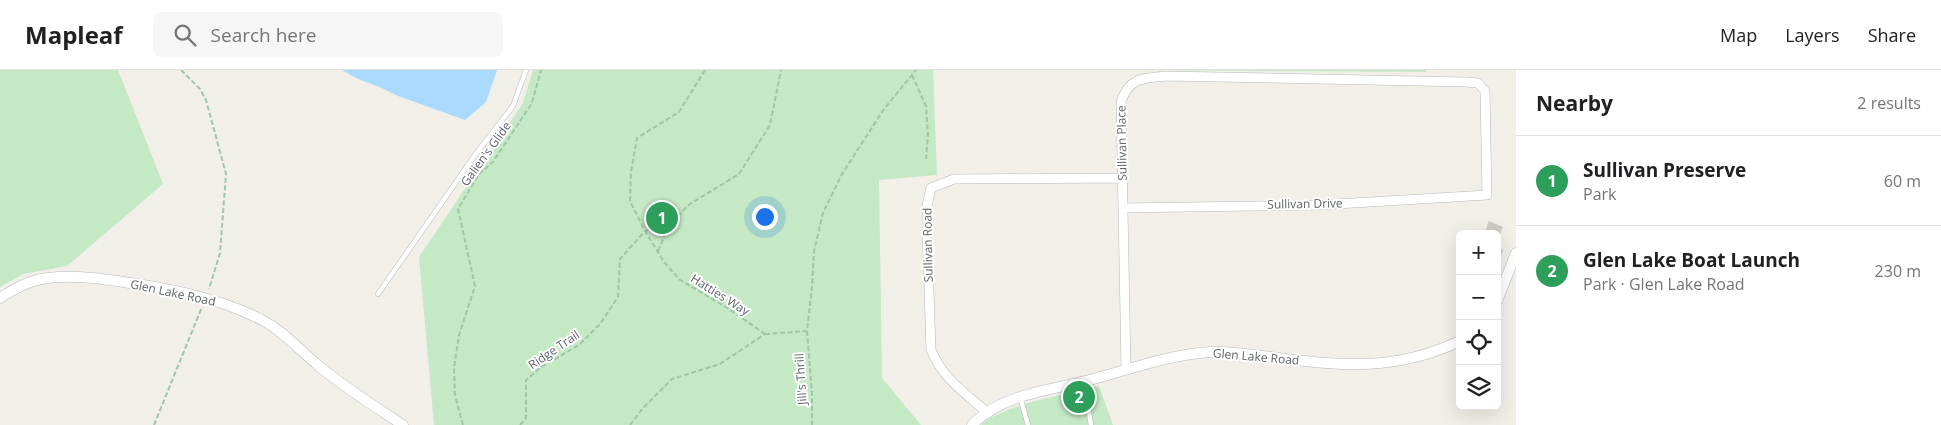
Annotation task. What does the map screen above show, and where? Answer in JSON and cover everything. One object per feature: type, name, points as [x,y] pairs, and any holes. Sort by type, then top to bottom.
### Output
[{"type":"street","name":"Sullivan Place","points":[[1126,370],[1121,102],[1124,93],[1132,83],[1141,78],[1166,76],[1478,83],[1484,91],[1487,195]]},
{"type":"street","name":"Sullivan Road","points":[[988,413],[952,382],[938,367],[931,350],[927,229],[927,206],[930,188],[954,179],[1122,178]]},
{"type":"street","name":"Sullivan Drive","points":[[1123,208],[1320,204],[1487,195]]},
{"type":"street","points":[[1501,291],[1516,253]]},
{"type":"street","name":"Glen Lake Road","points":[[0,298],[23,284],[48,278],[71,276],[158,287],[206,298],[257,317],[286,335],[319,366],[357,395],[403,425]]},
{"type":"street","name":"Glen Lake Road","points":[[972,425],[988,413],[1020,397],[1168,359],[1210,352],[1336,364],[1382,364],[1413,358],[1456,343]]},
{"type":"lane","points":[[378,294],[475,155],[513,106],[526,70]]},
{"type":"lane","points":[[1082,382],[1091,425]]},
{"type":"lane","points":[[1020,397],[1028,425]]},
{"type":"path","points":[[154,425],[206,298],[220,253],[226,174],[206,100],[200,89],[182,70]]},
{"type":"path","name":"Galien's Glide","points":[[463,425],[455,395],[454,368],[460,335],[475,286],[458,209],[479,174],[494,162],[532,103],[541,70]]},
{"type":"path","name":"Hatties Way","points":[[705,70],[679,112],[637,138],[631,172],[630,201],[658,252],[680,280],[726,307],[765,334]]},
{"type":"path","points":[[658,252],[670,223],[690,204],[738,174],[770,125],[781,70]]},
{"type":"path","name":"Jill's Thrill","points":[[812,425],[812,394],[807,331],[814,251],[823,213],[842,174],[884,109],[916,70]]},
{"type":"path","points":[[911,74],[926,106],[928,135],[926,159]]},
{"type":"path","points":[[645,231],[670,223]]},
{"type":"path","name":"Ridge Trail","points":[[520,425],[526,418],[526,380],[541,367],[579,345],[600,324],[618,297],[620,259],[645,231]]},
{"type":"path","points":[[630,425],[643,408],[672,378],[720,364],[765,334],[807,331]]},
{"type":"green space","points":[[0,70],[118,70],[163,184],[67,266],[23,274],[0,287]]},
{"type":"green space","points":[[533,70],[933,70],[937,175],[879,180],[882,378],[921,425],[434,425],[419,257],[523,103]]},
{"type":"green space","points":[[1130,70],[1426,70],[1426,72]]},
{"type":"green space","points":[[1099,386],[1113,425],[981,425],[990,418],[1019,406]]},
{"type":"water","points":[[342,70],[497,70],[486,102],[465,120],[398,96]]},
{"type":"building","points":[[1489,221],[1503,227],[1501,232],[1501,230],[1486,230]]},
{"type":"place","name":"Sullivan Preserve","points":[[662,218]]},
{"type":"place","name":"Glen Lake Boat Launch","points":[[1079,397]]}]
